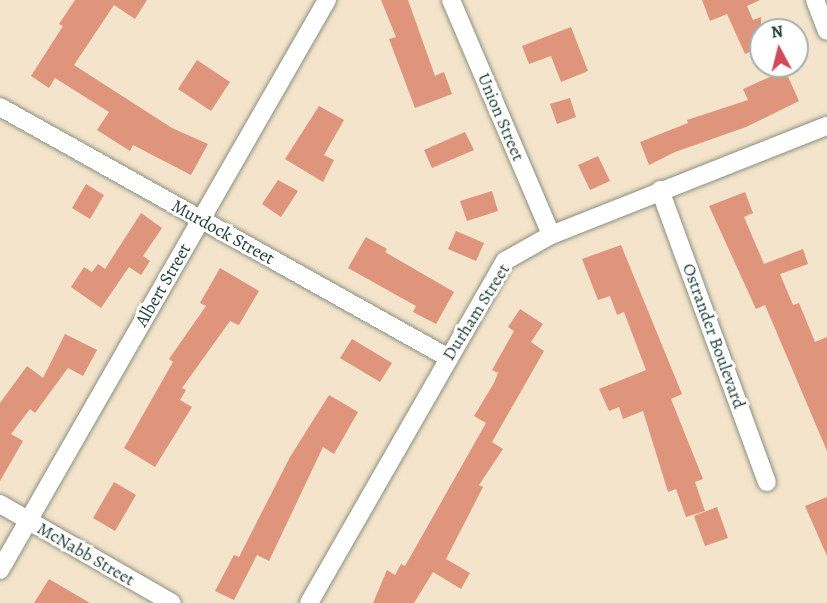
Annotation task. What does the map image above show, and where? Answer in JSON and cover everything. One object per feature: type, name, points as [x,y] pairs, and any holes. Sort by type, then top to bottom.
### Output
[{"type":"street","name":"Albert Street","points":[[0,570],[327,0]]},
{"type":"street","name":"Union Street","points":[[451,0],[551,235]]},
{"type":"street","points":[[815,0],[827,31]]},
{"type":"street","name":"Murdock Street","points":[[0,107],[447,357]]},
{"type":"street","name":"Durham Street","points":[[309,603],[447,357],[505,261],[551,235],[660,190],[827,126]]},
{"type":"street","name":"Ostrander Boulevard","points":[[660,190],[767,482]]},
{"type":"street","name":"McNabb Street","points":[[0,504],[172,603]]},
{"type":"building","points":[[75,0],[147,0],[135,19],[114,5],[74,65],[172,128],[208,144],[191,175],[133,145],[130,151],[97,130],[109,112],[55,78],[49,88],[31,76],[63,26],[59,24]]},
{"type":"building","points":[[381,0],[408,0],[435,76],[444,72],[452,94],[415,108],[389,39],[396,37]]},
{"type":"building","points":[[702,0],[760,0],[747,6],[752,18],[749,18],[749,52],[745,54],[727,14],[710,21]]},
{"type":"building","points":[[571,27],[588,71],[561,82],[551,56],[529,64],[522,46]]},
{"type":"building","points":[[197,60],[230,82],[211,111],[178,89]]},
{"type":"building","points":[[767,78],[789,78],[799,101],[746,127],[675,152],[649,165],[640,142],[688,123],[687,120],[748,100],[743,89]]},
{"type":"building","points":[[570,98],[576,117],[557,124],[550,104]]},
{"type":"building","points":[[319,106],[344,120],[324,155],[334,160],[323,182],[285,159]]},
{"type":"building","points":[[465,132],[474,150],[432,168],[424,150]]},
{"type":"building","points":[[598,156],[610,181],[590,190],[578,165]]},
{"type":"building","points":[[278,180],[298,191],[281,217],[262,204]]},
{"type":"building","points":[[86,184],[104,195],[90,219],[72,208]]},
{"type":"building","points":[[492,191],[498,211],[467,221],[460,201]]},
{"type":"building","points":[[745,192],[753,213],[744,217],[764,264],[803,249],[808,264],[780,274],[793,305],[799,303],[815,342],[827,337],[827,451],[765,305],[756,309],[709,206]]},
{"type":"building","points":[[141,213],[162,228],[143,256],[150,261],[141,275],[129,267],[101,308],[71,287],[84,267],[92,272],[98,264],[105,269]]},
{"type":"building","points":[[456,231],[484,243],[476,261],[448,249]]},
{"type":"building","points":[[366,237],[387,249],[385,252],[454,292],[436,324],[413,312],[416,306],[348,268]]},
{"type":"building","points":[[621,245],[682,394],[671,399],[703,479],[695,482],[705,511],[686,517],[676,489],[668,492],[643,411],[623,419],[619,407],[609,411],[599,389],[646,370],[624,312],[617,315],[610,296],[598,300],[582,259]]},
{"type":"building","points":[[220,268],[259,291],[239,325],[230,321],[182,388],[186,390],[180,400],[192,407],[155,467],[124,448],[173,362],[169,359],[206,306],[200,303]]},
{"type":"building","points":[[520,309],[543,324],[531,342],[544,351],[492,442],[503,449],[479,485],[483,487],[446,559],[470,573],[461,589],[433,572],[414,603],[373,603],[387,570],[395,575],[401,564],[405,566],[486,423],[474,416],[494,383],[498,373],[492,370],[514,331],[508,327]]},
{"type":"building","points":[[65,334],[97,350],[83,376],[68,368],[35,413],[30,409],[11,434],[23,441],[0,481],[0,403],[27,366],[43,378]]},
{"type":"building","points":[[352,339],[392,363],[380,382],[340,358]]},
{"type":"building","points":[[329,395],[358,412],[334,454],[323,447],[269,561],[257,555],[234,600],[215,591],[234,555],[239,557],[290,457]]},
{"type":"building","points":[[114,482],[136,495],[115,531],[93,518]]},
{"type":"building","points":[[827,497],[827,556],[805,506]]},
{"type":"building","points":[[717,507],[728,538],[705,546],[694,516]]},
{"type":"building","points":[[49,579],[90,603],[34,603]]}]
